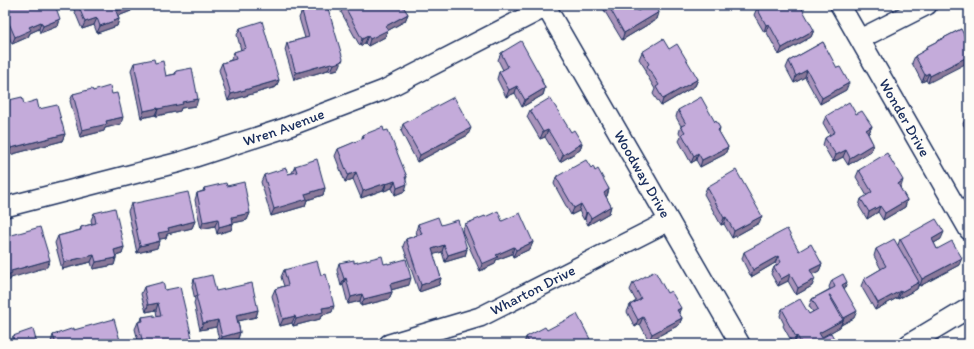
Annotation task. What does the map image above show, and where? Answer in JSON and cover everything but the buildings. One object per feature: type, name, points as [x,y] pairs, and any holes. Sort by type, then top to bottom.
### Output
[{"type":"street","name":"Wonder Drive","points":[[840,5],[969,230]]},
{"type":"street","points":[[860,39],[927,5]]},
{"type":"street","name":"Wren Avenue","points":[[5,207],[180,162],[282,129],[384,90],[546,6]]},
{"type":"street","name":"Woodway Drive","points":[[546,6],[740,344]]},
{"type":"street","name":"Wharton Drive","points":[[389,344],[480,318],[669,221]]},
{"type":"street","points":[[909,344],[969,308]]}]
